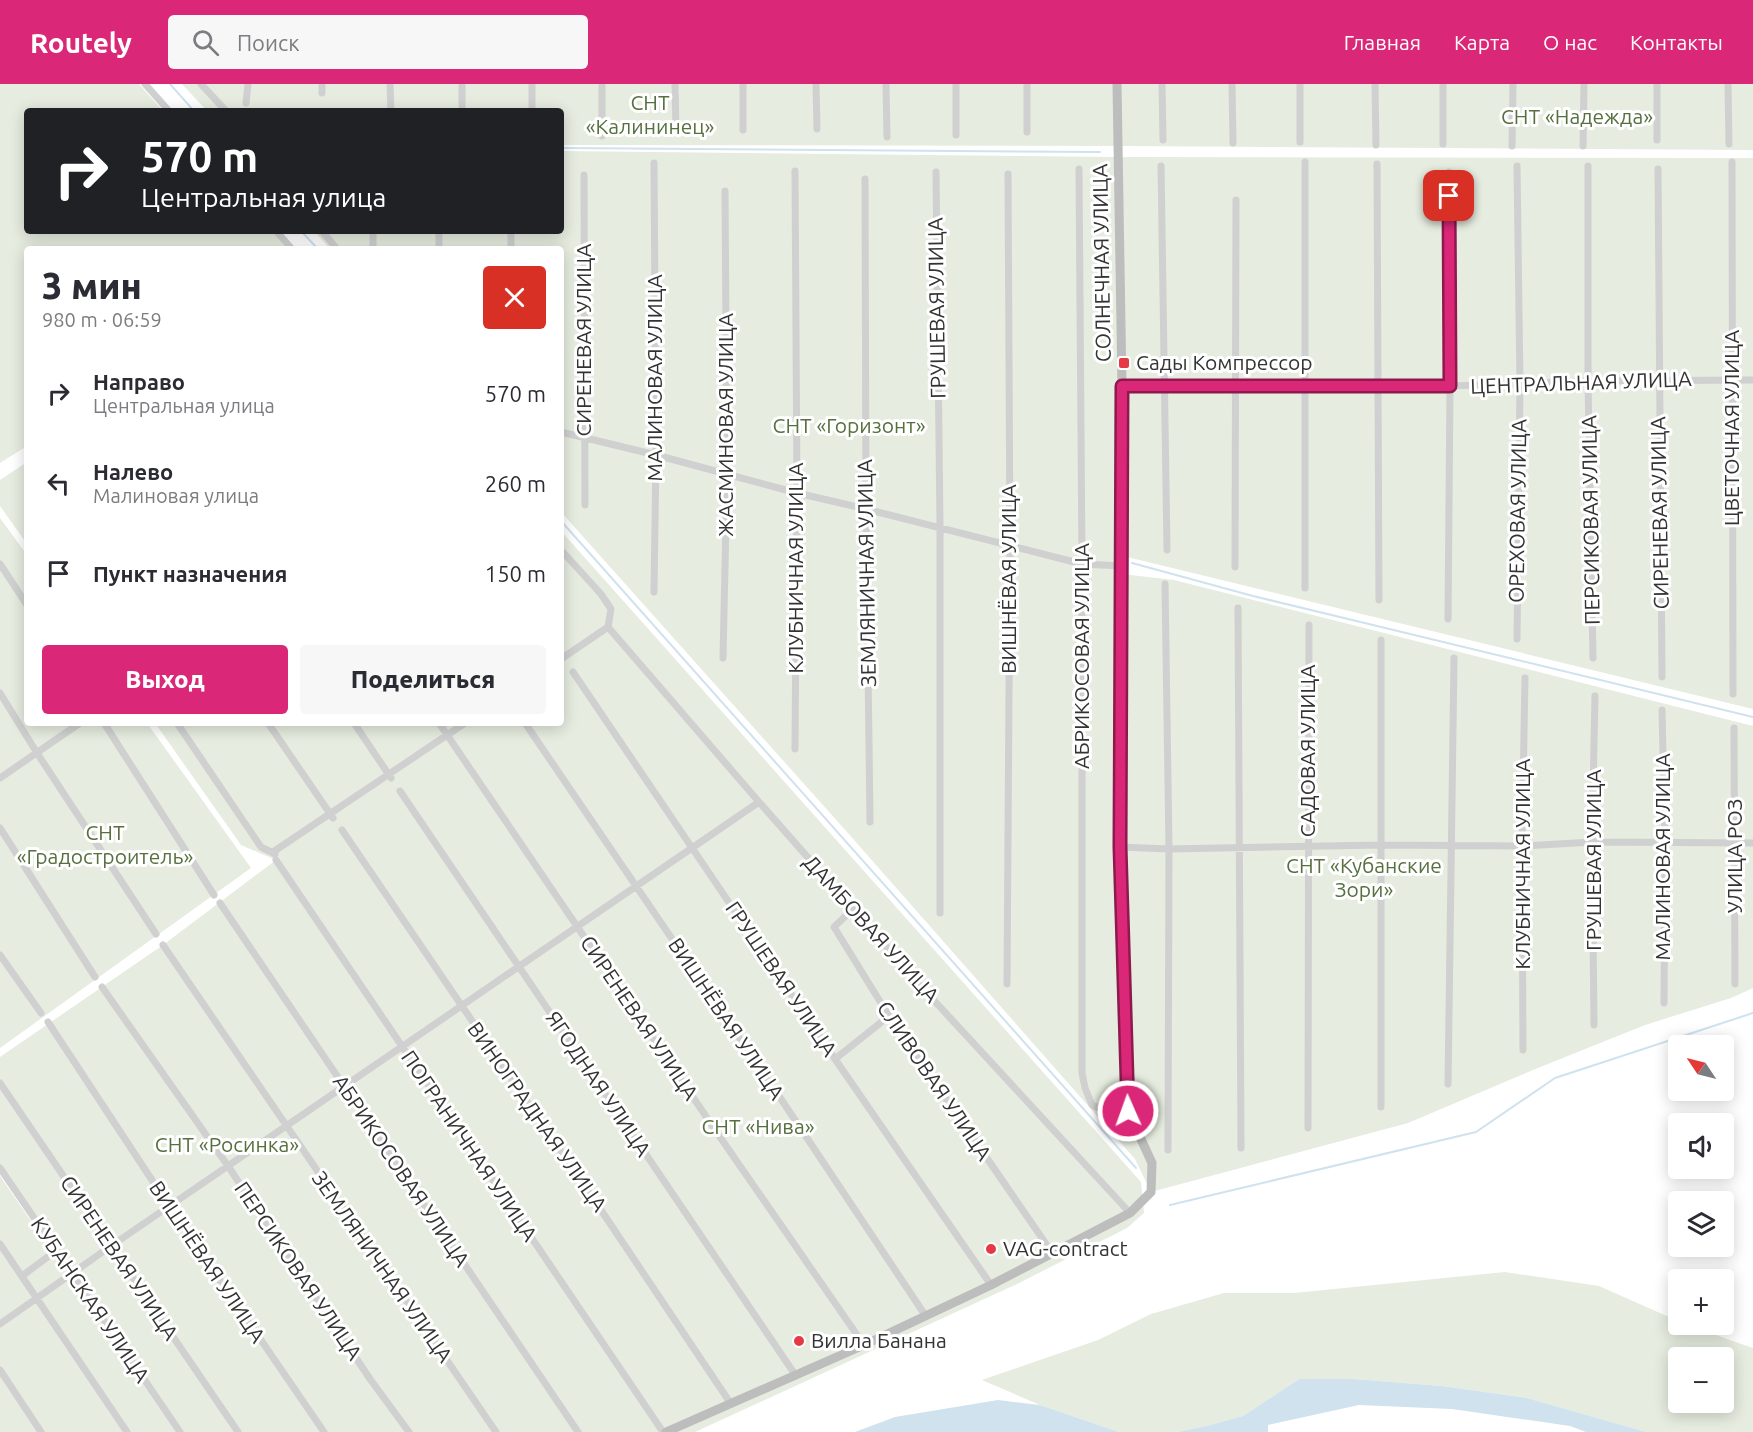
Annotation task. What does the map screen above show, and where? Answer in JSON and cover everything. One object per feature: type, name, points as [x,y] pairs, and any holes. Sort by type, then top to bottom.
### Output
[{"type":"street","points":[[145,84],[167,108]]},
{"type":"street","points":[[201,84],[223,108]]},
{"type":"street","points":[[246,103],[248,84]]},
{"type":"street","points":[[322,84],[322,93]]},
{"type":"street","points":[[390,84],[391,108]]},
{"type":"street","points":[[462,84],[462,108]]},
{"type":"street","points":[[532,84],[532,108]]},
{"type":"street","points":[[602,84],[602,136]]},
{"type":"street","points":[[675,84],[676,131]]},
{"type":"street","points":[[743,84],[743,130]]},
{"type":"street","points":[[816,84],[817,129]]},
{"type":"street","points":[[886,84],[887,137]]},
{"type":"street","points":[[956,84],[956,135]]},
{"type":"street","points":[[1027,84],[1027,132]]},
{"type":"street","name":"СОЛНЕЧНАЯ УЛИЦА","points":[[1117,84],[1122,386],[1120,847],[1128,1111],[1152,1163],[1150,1192],[1130,1213]]},
{"type":"street","points":[[1162,84],[1163,140]]},
{"type":"street","points":[[1232,84],[1233,143]]},
{"type":"street","points":[[1300,84],[1300,142]]},
{"type":"street","points":[[1375,84],[1376,145]]},
{"type":"street","points":[[1443,84],[1443,144]]},
{"type":"street","points":[[1512,146],[1513,84]]},
{"type":"street","points":[[1583,146],[1584,84]]},
{"type":"street","points":[[1657,84],[1657,140]]},
{"type":"street","points":[[1728,84],[1729,144]]},
{"type":"street","points":[[1305,162],[1305,588]]},
{"type":"street","name":"ЦВЕТОЧНАЯ УЛИЦА","points":[[1732,162],[1733,694]]},
{"type":"street","name":"МАЛИНОВАЯ УЛИЦА","points":[[654,163],[656,455],[654,592]]},
{"type":"street","points":[[1377,164],[1379,600]]},
{"type":"street","points":[[1161,166],[1167,550]]},
{"type":"street","name":"ОРЕХОВАЯ УЛИЦА","points":[[1517,166],[1520,385],[1517,639]]},
{"type":"street","name":"ПЕРСИКОВАЯ УЛИЦА","points":[[1588,166],[1588,381],[1593,658]]},
{"type":"street","name":"АБРИКОСОВАЯ УЛИЦА","points":[[1079,169],[1082,1073],[1092,1105],[1105,1111],[1128,1111]]},
{"type":"street","name":"СИРЕНЕВАЯ УЛИЦА","points":[[1658,169],[1662,677]]},
{"type":"street","name":"КЛУБНИЧНАЯ УЛИЦА","points":[[795,171],[797,493],[795,749]]},
{"type":"street","name":"ГРУШЕВАЯ УЛИЦА","points":[[936,172],[940,527],[940,913]]},
{"type":"street","points":[[1448,618],[1449,172]]},
{"type":"street","name":"ВИШНЁВАЯ УЛИЦА","points":[[1007,984],[1010,545],[1008,174]]},
{"type":"street","name":"СИРЕНЕВАЯ УЛИЦА","points":[[584,175],[585,505]]},
{"type":"street","name":"ЗЕМЛЯНИЧНАЯ УЛИЦА","points":[[865,179],[870,822]]},
{"type":"street","name":"ЖАСМИНОВАЯ УЛИЦА","points":[[723,658],[727,475],[725,191]]},
{"type":"street","points":[[1235,567],[1236,200]]},
{"type":"street","points":[[279,234],[289,246]]},
{"type":"street","points":[[324,234],[334,246]]},
{"type":"street","name":"ЦЕНТРАЛЬНАЯ УЛИЦА","points":[[1122,386],[1378,387],[1520,385],[1588,381],[1753,380]]},
{"type":"street","points":[[564,433],[1082,564],[1122,566]]},
{"type":"street","points":[[564,553],[611,609],[608,627],[564,656]]},
{"type":"street","points":[[0,564],[24,600]]},
{"type":"street","points":[[1165,584],[1168,1150]]},
{"type":"street","points":[[1238,608],[1241,1148]]},
{"type":"street","name":"САДОВАЯ УЛИЦА","points":[[1308,1128],[1309,625]]},
{"type":"street","name":"ДАМБОВАЯ УЛИЦА","points":[[608,627],[929,995],[1130,1213]]},
{"type":"street","points":[[1381,640],[1381,1107]]},
{"type":"street","points":[[1448,1084],[1454,658]]},
{"type":"street","name":"ГРУШЕВАЯ УЛИЦА","points":[[573,672],[991,1285]]},
{"type":"street","name":"КЛУБНИЧНАЯ УЛИЦА","points":[[1523,1050],[1522,846],[1525,678]]},
{"type":"street","points":[[0,693],[156,934]]},
{"type":"street","name":"ГРУШЕВАЯ УЛИЦА","points":[[1594,1025],[1592,842],[1595,696]]},
{"type":"street","name":"МАЛИНОВАЯ УЛИЦА","points":[[1662,710],[1665,842],[1664,1003]]},
{"type":"street","points":[[0,778],[76,726]]},
{"type":"street","points":[[106,726],[214,895]]},
{"type":"street","points":[[179,726],[261,847],[275,856],[460,726]]},
{"type":"street","points":[[270,726],[331,816]]},
{"type":"street","points":[[356,726],[390,777]]},
{"type":"street","name":"СИРЕНЕВАЯ УЛИЦА","points":[[441,726],[864,1345]]},
{"type":"street","name":"ВИШНЁВАЯ УЛИЦА","points":[[527,726],[786,1106],[925,1315]]},
{"type":"street","name":"УЛИЦА РОЗ","points":[[1734,728],[1735,984]]},
{"type":"street","name":"ЯГОДНАЯ УЛИЦА","points":[[400,791],[796,1376]]},
{"type":"street","points":[[0,1323],[759,802]]},
{"type":"street","points":[[0,828],[93,974]]},
{"type":"street","name":"ВИНОГРАДНАЯ УЛИЦА","points":[[342,831],[731,1404]]},
{"type":"street","points":[[1120,847],[1168,849],[1381,845],[1522,846],[1592,842],[1753,843]]},
{"type":"street","name":"ПОГРАНИЧНАЯ УЛИЦА","points":[[275,856],[664,1432]]},
{"type":"street","name":"АБРИКОСОВАЯ УЛИЦА","points":[[220,903],[578,1432]]},
{"type":"street","name":"СЛИВОВАЯ УЛИЦА","points":[[853,909],[834,927],[889,1016],[1053,1254]]},
{"type":"street","name":"ЗЕМЛЯНИЧНАЯ УЛИЦА","points":[[163,945],[496,1432]]},
{"type":"street","points":[[0,955],[41,1014]]},
{"type":"street","name":"ПЕРСИКОВАЯ УЛИЦА","points":[[104,989],[409,1432]]},
{"type":"street","points":[[835,1059],[889,1016]]},
{"type":"street","name":"ВИШНЁВАЯ УЛИЦА","points":[[48,1022],[169,1206],[324,1432]]},
{"type":"street","name":"СИРЕНЕВАЯ УЛИЦА","points":[[0,1083],[238,1432]]},
{"type":"street","name":"КУБАНСКАЯ УЛИЦА","points":[[0,1168],[180,1432]]},
{"type":"street","points":[[664,1432],[864,1345],[991,1285],[1130,1213]]},
{"type":"street","points":[[0,1244],[127,1432]]},
{"type":"street","points":[[22,1276],[57,1250]]},
{"type":"street","points":[[0,1370],[41,1432]]},
{"type":"green space","points":[[0,84],[139,84],[160,108],[24,108],[24,234],[274,234],[285,246],[24,246],[24,448],[0,463]]},
{"type":"green space","points":[[182,84],[1753,84],[1753,150],[564,145],[564,108],[204,108]]},
{"type":"green space","points":[[564,151],[1118,157],[1753,158],[1753,709],[1123,556],[1122,574],[1174,580],[1753,726],[1753,988],[1731,998],[1645,1025],[1408,1123],[1151,1192],[1135,1159],[564,515],[564,246],[327,246],[317,234],[564,234]]},
{"type":"green space","points":[[24,464],[24,540],[0,506],[0,480]]},
{"type":"green space","name":"СНТ «Градостроитель»","points":[[0,518],[24,551],[24,726],[149,726],[251,868],[0,1048]]},
{"type":"green space","name":"СНТ «Нива»","points":[[564,534],[1141,1182],[1144,1213],[1127,1228],[1019,1283],[695,1432],[180,1432],[0,1168],[0,1057],[163,945],[276,860],[241,845],[157,726],[564,726]]},
{"type":"green space","points":[[0,1176],[176,1432],[0,1432]]},
{"type":"green space","points":[[1505,1272],[1599,1286],[1668,1317],[1668,1335],[1716,1335],[1753,1348],[1753,1432],[1646,1432],[1527,1398],[1442,1386],[1354,1379],[1299,1379],[1243,1416],[1177,1432],[1119,1432],[1040,1405],[982,1380],[1098,1340],[1151,1314],[1224,1293],[1294,1293]]},
{"type":"water","points":[[1299,1379],[1354,1379],[1442,1386],[1527,1398],[1646,1432],[1586,1432],[1570,1426],[1452,1409],[1359,1405],[1268,1425],[1268,1432],[1177,1432],[1243,1416]]},
{"type":"water","points":[[998,1400],[1040,1405],[1119,1432],[855,1432],[895,1417]]},
{"type":"waterway","points":[[170,84],[191,108]]},
{"type":"waterway","points":[[564,148],[1100,152]]},
{"type":"waterway","points":[[304,234],[315,246]]},
{"type":"waterway","points":[[564,524],[1136,1168]]},
{"type":"waterway","points":[[1132,563],[1253,596],[1753,717]]},
{"type":"waterway","points":[[1170,1205],[1476,1132],[1555,1078],[1753,1013]]},
{"type":"place","name":"Сады Компрессор","points":[[1124,363]]},
{"type":"place","name":"VAG-contract","points":[[991,1249]]},
{"type":"place","name":"Вилла Банана","points":[[799,1341]]},
{"type":"route","points":[[1128,1111],[1120,847],[1122,386],[1450,386],[1449,196]]},
{"type":"park label","name":"СНТ «Калининец»","points":[[650,115]]},
{"type":"park label","name":"СНТ «Надежда»","points":[[1577,117]]},
{"type":"park label","name":"СНТ «Горизонт»","points":[[849,426]]},
{"type":"park label","name":"СНТ «Кубанские Зори»","points":[[1364,878]]},
{"type":"park label","name":"СНТ «Росинка»","points":[[227,1145]]}]
